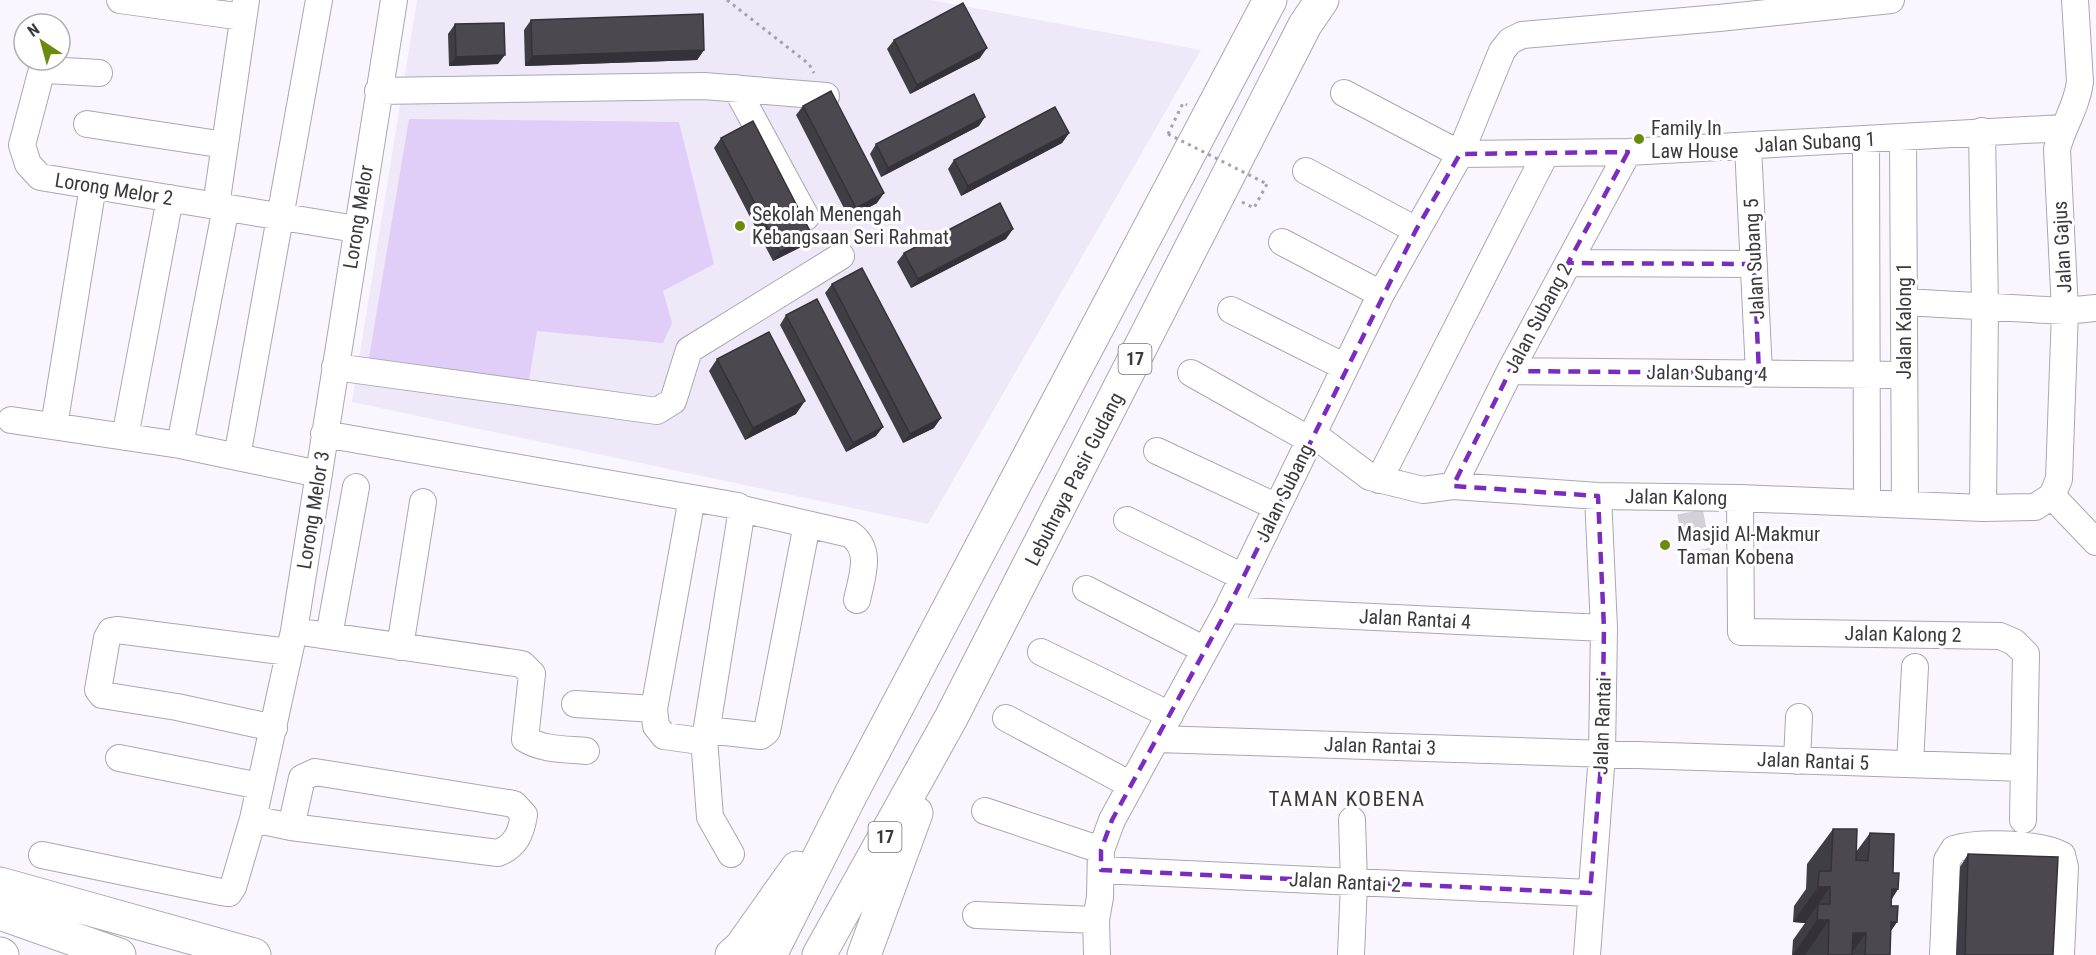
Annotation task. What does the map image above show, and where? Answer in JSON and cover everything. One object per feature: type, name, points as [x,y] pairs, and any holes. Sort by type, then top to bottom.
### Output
[{"type":"highway","name":"17","points":[[770,955],[851,794],[1270,0]]},
{"type":"highway","name":"Lebuhraya Pasir Gudang","points":[[819,955],[951,718],[1305,26],[1322,0]]},
{"type":"highway","points":[[839,955],[951,718]]},
{"type":"highway","points":[[864,955],[951,718]]},
{"type":"highway","points":[[732,955],[851,794]]},
{"type":"highway","points":[[0,884],[254,955]]},
{"type":"highway","points":[[0,889],[231,955]]},
{"type":"highway","points":[[0,913],[119,955]]},
{"type":"street","points":[[120,0],[245,8],[225,145],[221,207],[180,445]]},
{"type":"street","points":[[237,457],[319,0]]},
{"type":"street","name":"Lorong Melor","points":[[324,435],[394,0]]},
{"type":"street","name":"Jalan Subang","points":[[1097,955],[1096,920],[1101,860],[1112,820],[1227,610],[1381,294],[1460,154],[1502,51],[1510,41],[1522,34],[1719,18],[1890,0]]},
{"type":"street","name":"Jalan Gajus","points":[[2052,496],[2059,479],[2065,311],[2057,149],[2078,93],[2088,83],[2075,0]]},
{"type":"street","name":"Lorong Melor 2","points":[[99,73],[47,69],[41,73],[22,145],[28,164],[40,177],[356,229]]},
{"type":"street","points":[[378,91],[704,86],[826,96]]},
{"type":"street","points":[[736,88],[806,217]]},
{"type":"street","points":[[1344,93],[1460,154]]},
{"type":"street","points":[[87,124],[225,145]]},
{"type":"street","name":"Jalan Subang 1","points":[[1460,154],[1628,152],[2063,128]]},
{"type":"street","points":[[1982,131],[1985,307],[1983,508]]},
{"type":"street","name":"Jalan Kalong 1","points":[[1903,137],[1905,504]]},
{"type":"street","name":"Jalan Kalong 1","points":[[1866,139],[1867,503]]},
{"type":"street","name":"Jalan Subang 5","points":[[1748,146],[1759,373]]},
{"type":"street","name":"Jalan Subang 2","points":[[1453,486],[1510,370],[1628,152]]},
{"type":"street","points":[[1379,480],[1546,153]]},
{"type":"street","points":[[1306,171],[1416,230]]},
{"type":"street","points":[[54,426],[93,186]]},
{"type":"street","points":[[124,437],[170,198]]},
{"type":"street","points":[[1282,242],[1381,294]]},
{"type":"street","points":[[335,367],[657,411],[673,401],[689,350],[841,256]]},
{"type":"street","points":[[1568,262],[1754,264]]},
{"type":"street","points":[[1904,302],[2065,311],[2096,308]]},
{"type":"street","points":[[1231,310],[1345,367]]},
{"type":"street","name":"Jalan Subang 4","points":[[1510,370],[1904,375]]},
{"type":"street","name":"Jalan Kalong","points":[[1191,373],[1311,437],[1358,469],[1379,480],[1423,490],[1453,486],[1688,505],[1740,498],[1983,508],[2035,507],[2052,496]]},
{"type":"street","points":[[10,420],[180,445],[319,474]]},
{"type":"street","name":"Lorong Melor 3","points":[[42,855],[229,893],[233,887],[253,819],[274,728],[291,641],[324,435],[738,506],[742,509],[849,534],[862,544],[865,558],[857,600]]},
{"type":"street","points":[[1157,451],[1277,507]]},
{"type":"street","points":[[329,636],[356,487]]},
{"type":"street","name":"Jalan Rantai","points":[[1587,955],[1602,754],[1604,628],[1598,496]]},
{"type":"street","points":[[2052,496],[2096,542]]},
{"type":"street","points":[[692,498],[654,709],[656,726],[664,736],[699,741],[705,734]]},
{"type":"street","name":"Jalan Kalong 2","points":[[1740,498],[1741,632],[2000,636],[2014,642],[2026,654],[2023,820]]},
{"type":"street","points":[[400,646],[423,502]]},
{"type":"street","points":[[732,854],[710,817],[705,734],[742,509]]},
{"type":"street","points":[[1127,520],[1243,577]]},
{"type":"street","points":[[705,734],[761,736],[767,731],[807,524]]},
{"type":"street","points":[[1086,589],[1205,650]]},
{"type":"street","name":"Jalan Rantai 4","points":[[1227,610],[1604,628]]},
{"type":"street","points":[[274,728],[177,706],[102,695],[98,690],[107,638],[111,631],[117,630],[291,641],[329,636],[522,664],[532,674],[525,739],[534,745],[586,751]]},
{"type":"street","points":[[1041,652],[1170,716]]},
{"type":"street","points":[[1910,765],[1916,668]]},
{"type":"street","points":[[575,704],[654,709]]},
{"type":"street","points":[[1797,761],[1799,717]]},
{"type":"street","points":[[1006,718],[1131,785]]},
{"type":"street","name":"Jalan Rantai 3","points":[[1157,739],[1602,754]]},
{"type":"street","name":"Jalan Rantai 5","points":[[1602,754],[2024,768]]},
{"type":"street","points":[[119,758],[260,786]]},
{"type":"street","points":[[253,819],[291,827],[498,853],[514,844],[522,832],[524,815],[514,804],[315,772],[302,778],[291,827]]},
{"type":"street","name":"Jalan Rantai 2","points":[[985,812],[1101,860],[1354,883],[1590,893]]},
{"type":"street","points":[[1351,955],[1354,883],[1352,820]]},
{"type":"street","points":[[1943,955],[1947,860],[1954,849],[1967,845],[2048,848],[2062,855],[2065,867],[2061,955]]},
{"type":"street","points":[[976,915],[1096,920]]},
{"type":"path","points":[[727,0],[809,64],[826,96]]},
{"type":"path","points":[[1183,103],[1168,134],[1267,184],[1254,208]]},
{"type":"highlighted area","points":[[1628,152],[1568,263],[1754,264],[1759,373],[1510,371],[1453,486],[1598,496],[1604,628],[1602,754],[1590,893],[1101,870],[1101,850],[1112,820],[1227,610],[1416,230],[1460,154]]},
{"type":"shaded area","name":"Sekolah Menengah Kebangsaan Seri Rahmat","points":[[417,0],[931,0],[1201,50],[928,524],[352,402]]},
{"type":"shaded area","points":[[409,119],[679,122],[714,264],[663,291],[672,323],[663,343],[537,331],[529,380],[369,358]]},
{"type":"building","points":[[963,3],[987,48],[917,85],[894,40]]},
{"type":"building","points":[[703,14],[704,50],[532,56],[531,20]]},
{"type":"building","points":[[504,23],[505,55],[456,57],[455,24]]},
{"type":"building","points":[[831,91],[884,193],[856,208],[803,106]]},
{"type":"building","points":[[974,94],[985,117],[888,168],[876,144]]},
{"type":"building","points":[[1055,107],[1069,133],[968,186],[954,160]]},
{"type":"building","points":[[753,121],[812,235],[780,252],[721,138]]},
{"type":"building","points":[[1000,203],[1013,229],[918,279],[904,253]]},
{"type":"building","points":[[862,268],[941,418],[910,434],[832,284]]},
{"type":"building","points":[[817,299],[883,427],[853,443],[786,315]]},
{"type":"building","points":[[769,332],[805,401],[753,428],[717,359]]},
{"type":"building","points":[[1833,829],[1857,829],[1856,860],[1868,861],[1870,833],[1894,834],[1893,873],[1899,873],[1898,889],[1892,889],[1891,906],[1898,906],[1897,922],[1891,922],[1890,955],[1865,955],[1866,933],[1853,933],[1852,955],[1828,955],[1829,920],[1817,920],[1818,904],[1830,904],[1830,887],[1818,887],[1819,871],[1831,871]]},
{"type":"building","points":[[1968,854],[2058,857],[2053,955],[1965,955]]},
{"type":"tunnel","points":[[1690,512],[1698,554]]},
{"type":"place","name":"Family In Law House","points":[[1639,139]]},
{"type":"place","name":"Sekolah Menengah Kebangsaan Seri Rahmat","points":[[740,226]]},
{"type":"place","name":"Masjid Al-Makmur Taman Kobena","points":[[1665,545]]},
{"type":"district","name":"TAMAN KOBENA","points":[[1347,799]]}]
